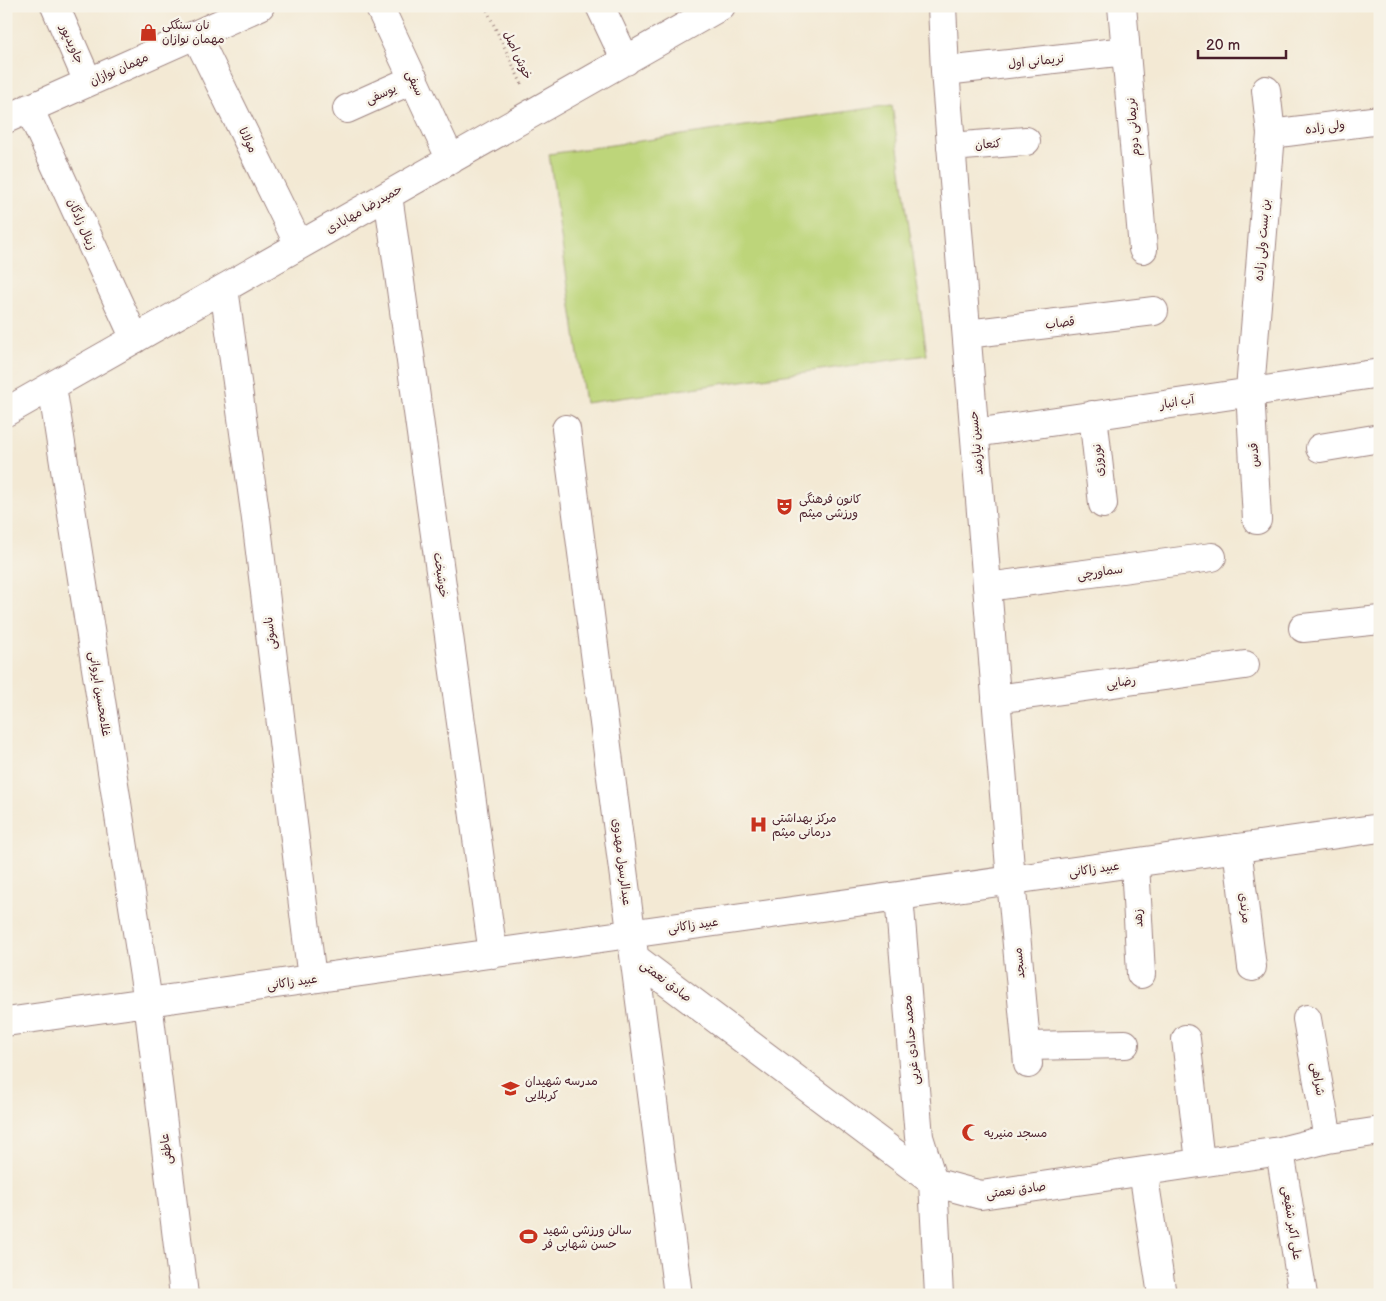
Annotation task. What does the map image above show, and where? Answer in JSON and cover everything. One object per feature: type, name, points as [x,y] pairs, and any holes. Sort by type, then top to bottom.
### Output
[{"type":"street","name":"جاویدپور","points":[[55,6],[88,82]]},
{"type":"street","name":"مهمان نوازان","points":[[18,113],[260,6]]},
{"type":"street","name":"سیفی","points":[[379,6],[451,160]]},
{"type":"street","points":[[600,6],[626,60]]},
{"type":"street","name":"حمیدرضا مهابادی","points":[[6,412],[721,6]]},
{"type":"street","name":"حسین نیازمند","points":[[942,6],[945,71],[1010,880]]},
{"type":"street","name":"نریمانی دوم","points":[[1122,6],[1143,248]]},
{"type":"street","name":"مولانا","points":[[196,35],[300,245]]},
{"type":"street","name":"نریمانی اول","points":[[945,71],[1126,51]]},
{"type":"street","name":"یوسفی","points":[[347,109],[414,79]]},
{"type":"street","name":"بن بست ولی زاده","points":[[1250,390],[1271,134],[1266,90]]},
{"type":"street","name":"زینال زادگان","points":[[18,113],[135,339]]},
{"type":"street","name":"ولی زاده","points":[[1271,134],[1380,120]]},
{"type":"street","name":"کنعان","points":[[951,147],[1026,142]]},
{"type":"street","name":"خوشبخت","points":[[388,196],[494,954]]},
{"type":"street","name":"ناسوتی","points":[[224,288],[256,518],[312,979]]},
{"type":"street","name":"قصاب","points":[[967,334],[1154,311]]},
{"type":"street","name":"آب انبار","points":[[975,433],[1250,390],[1380,373]]},
{"type":"street","name":"غلامحسین ایروانی","points":[[52,386],[148,1002]]},
{"type":"street","name":"قدس","points":[[1250,390],[1257,520]]},
{"type":"street","name":"نوروزی","points":[[1093,415],[1102,504]]},
{"type":"street","name":"عبدالرسول مهدوی","points":[[566,429],[678,1295]]},
{"type":"street","points":[[1320,448],[1380,438]]},
{"type":"street","name":"سماورچی","points":[[987,587],[1212,557]]},
{"type":"street","points":[[1303,628],[1380,620]]},
{"type":"street","name":"رضایی","points":[[996,699],[1245,665]]},
{"type":"street","name":"عبید زاکانی","points":[[6,1022],[494,954],[633,946],[899,896],[1380,828]]},
{"type":"street","name":"مرندی","points":[[1237,848],[1252,967]]},
{"type":"street","name":"زهد","points":[[1136,863],[1141,974]]},
{"type":"street","name":"مسجد","points":[[1010,880],[1027,1055],[1125,1044]]},
{"type":"street","name":"محمد حدادی غربی","points":[[899,896],[919,1137],[932,1182],[939,1295]]},
{"type":"street","name":"صادق نعمتی","points":[[633,946],[932,1182],[981,1195],[1280,1150],[1328,1139],[1380,1131]]},
{"type":"street","name":"عاطفی","points":[[148,1002],[184,1295]]},
{"type":"street","name":"شراهی","points":[[1307,1019],[1328,1139]]},
{"type":"street","points":[[1186,1039],[1200,1162]]},
{"type":"street","name":"علی اکبر شفیعی","points":[[1280,1150],[1303,1295]]},
{"type":"street","points":[[1143,1171],[1162,1295]]},
{"type":"path","name":"خوش اصل","points":[[485,6],[535,112]]},
{"type":"green space","points":[[892,105],[927,355],[585,403],[549,154]]},
{"type":"place","name":"نان سنگکی مهمان‌ نوازان","points":[[148,32]]},
{"type":"place","name":"کانون فرهنگی ورزشی میثم","points":[[785,506]]},
{"type":"place","name":"مرکز بهداشتی درمانی میثم","points":[[758,825]]},
{"type":"place","name":"مدرسه شهیدان کربلایی","points":[[511,1088]]},
{"type":"place","name":"مسجد منیریه","points":[[970,1133]]},
{"type":"place","name":"سالن ورزشی شهید حسن شهابی فر","points":[[529,1237]]}]
